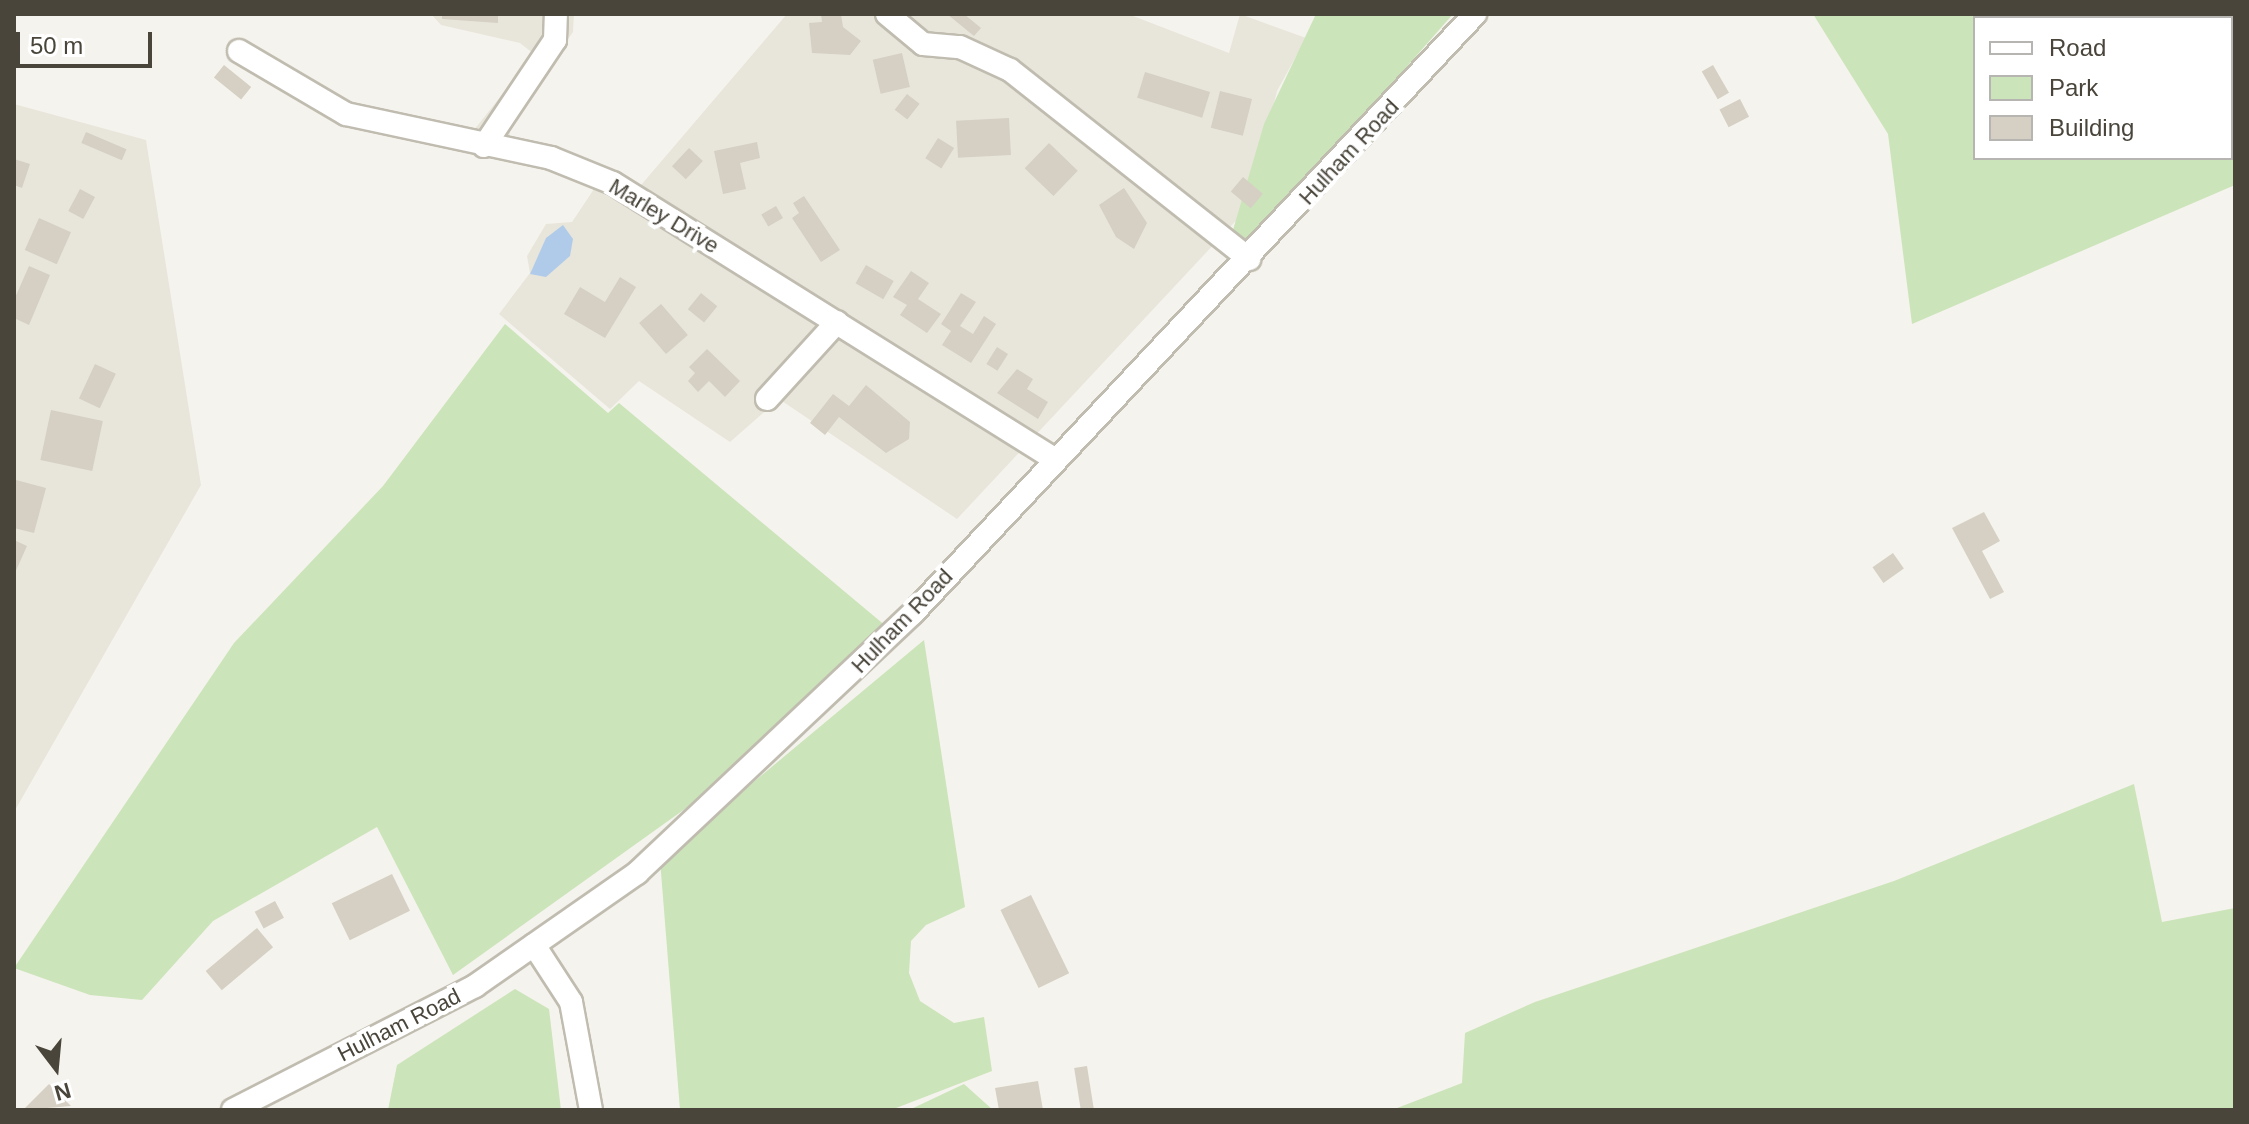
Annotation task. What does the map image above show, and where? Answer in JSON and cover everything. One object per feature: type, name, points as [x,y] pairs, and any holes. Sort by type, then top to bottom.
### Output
[{"type":"street","points":[[484,146],[555,40],[556,14]]},
{"type":"street","points":[[887,14],[923,44],[960,47],[1010,70],[1249,259]]},
{"type":"street","name":"Hulham Road","points":[[233,1110],[475,986],[637,873],[790,734],[1249,259],[1475,14]]},
{"type":"street","name":"Marley Drive","points":[[239,51],[346,114],[551,158],[613,183],[1056,460]]},
{"type":"street","points":[[767,399],[837,322]]},
{"type":"street","points":[[534,945],[571,1002],[586,1053],[591,1110]]},
{"type":"shaded area","points":[[431,14],[574,14],[573,32],[511,119],[509,144],[470,135],[534,54],[520,43],[441,25]]},
{"type":"shaded area","points":[[787,14],[1128,14],[1229,53],[1240,14],[1306,38],[1277,91],[1265,140],[1275,179],[957,519],[779,399],[730,442],[639,381],[610,409],[499,314],[530,273],[527,256],[546,224],[572,222],[594,189],[624,205]]},
{"type":"shaded area","points":[[14,104],[146,140],[201,485],[14,812]]},
{"type":"green space","points":[[1316,14],[1453,14],[1247,249],[1233,230],[1264,124]]},
{"type":"green space","points":[[1813,14],[2235,14],[2235,185],[1912,324],[1888,134]]},
{"type":"green space","points":[[505,324],[608,413],[619,403],[887,627],[689,806],[453,975],[377,827],[213,921],[142,1000],[90,995],[14,968],[234,643],[383,486]]},
{"type":"green space","points":[[924,640],[965,907],[926,925],[911,941],[909,973],[920,1001],[954,1023],[984,1017],[992,1071],[891,1110],[680,1110],[660,860]]},
{"type":"green space","points":[[2134,784],[2162,922],[2235,908],[2235,1110],[1392,1110],[1462,1083],[1465,1033],[1535,1002],[1894,881]]},
{"type":"green space","points":[[515,989],[549,1009],[561,1110],[388,1110],[397,1065]]},
{"type":"green space","points":[[964,1084],[993,1110],[909,1110]]},
{"type":"water","points":[[563,225],[573,239],[570,256],[546,277],[530,274],[546,238]]},
{"type":"building","points":[[442,14],[498,14],[498,23],[442,19]]},
{"type":"building","points":[[821,14],[841,14],[843,27],[861,41],[850,55],[812,53],[809,23],[822,22]]},
{"type":"building","points":[[947,14],[964,14],[981,28],[974,36]]},
{"type":"building","points":[[902,53],[910,87],[881,94],[873,60]]},
{"type":"building","points":[[224,65],[251,87],[241,99],[214,77]]},
{"type":"building","points":[[1713,65],[1729,93],[1718,99],[1702,72]]},
{"type":"building","points":[[1145,72],[1210,92],[1202,118],[1137,98]]},
{"type":"building","points":[[1220,91],[1252,99],[1243,136],[1211,128]]},
{"type":"building","points":[[907,94],[920,104],[907,120],[895,110]]},
{"type":"building","points":[[1740,99],[1749,117],[1729,127],[1720,109]]},
{"type":"building","points":[[1009,118],[1011,155],[958,158],[956,121]]},
{"type":"building","points":[[86,132],[127,149],[122,160],[81,143]]},
{"type":"building","points":[[938,138],[954,148],[941,168],[925,158]]},
{"type":"building","points":[[757,142],[760,158],[740,163],[746,189],[723,194],[714,151]]},
{"type":"building","points":[[1049,143],[1078,171],[1053,196],[1025,168]]},
{"type":"building","points":[[689,148],[703,161],[686,179],[672,166]]},
{"type":"building","points":[[14,159],[30,164],[22,188],[14,185]]},
{"type":"building","points":[[1243,177],[1263,194],[1251,208],[1231,192]]},
{"type":"building","points":[[1124,188],[1147,223],[1134,249],[1116,237],[1099,205]]},
{"type":"building","points":[[80,189],[95,197],[83,219],[68,211]]},
{"type":"building","points":[[804,196],[840,250],[821,262],[792,218],[799,213],[793,203]]},
{"type":"building","points":[[776,206],[783,218],[768,227],[761,214]]},
{"type":"building","points":[[39,218],[71,232],[57,264],[25,250]]},
{"type":"building","points":[[866,265],[894,281],[883,299],[856,283]]},
{"type":"building","points":[[29,266],[50,275],[29,325],[14,318],[14,300]]},
{"type":"building","points":[[911,271],[929,283],[918,299],[941,314],[927,333],[900,315],[907,305],[893,297]]},
{"type":"building","points":[[620,277],[636,287],[605,338],[564,314],[580,287],[605,302]]},
{"type":"building","points":[[701,293],[717,306],[704,323],[688,309]]},
{"type":"building","points":[[961,293],[976,302],[960,326],[973,334],[984,316],[996,324],[971,363],[942,345],[951,331],[941,324]]},
{"type":"building","points":[[661,304],[688,335],[666,354],[639,323]]},
{"type":"building","points":[[997,347],[1008,354],[997,371],[986,364]]},
{"type":"building","points":[[707,349],[740,381],[725,397],[709,381],[698,392],[688,381],[695,373],[689,367]]},
{"type":"building","points":[[95,364],[116,374],[100,408],[79,398]]},
{"type":"building","points":[[1017,369],[1033,379],[1027,389],[1048,402],[1038,419],[997,393]]},
{"type":"building","points":[[866,385],[910,422],[909,439],[886,453],[839,417],[825,435],[810,423],[833,394],[849,406]]},
{"type":"building","points":[[51,410],[103,421],[92,471],[40,460]]},
{"type":"building","points":[[16,480],[46,488],[34,533],[14,528]]},
{"type":"building","points":[[1984,512],[2000,541],[1982,551],[2004,592],[1990,599],[1952,528]]},
{"type":"building","points":[[14,540],[27,546],[14,575]]},
{"type":"building","points":[[1893,553],[1904,569],[1883,583],[1873,567]]},
{"type":"building","points":[[392,874],[410,911],[350,940],[332,903]]},
{"type":"building","points":[[1031,895],[1069,973],[1039,988],[1000,910]]},
{"type":"building","points":[[275,901],[284,918],[264,929],[255,912]]},
{"type":"building","points":[[257,928],[273,947],[222,990],[206,971]]},
{"type":"building","points":[[1087,1066],[1094,1110],[1081,1110],[1074,1068]]},
{"type":"building","points":[[1038,1081],[1043,1110],[999,1110],[995,1088]]},
{"type":"building","points":[[49,1084],[71,1106],[23,1110]]}]
